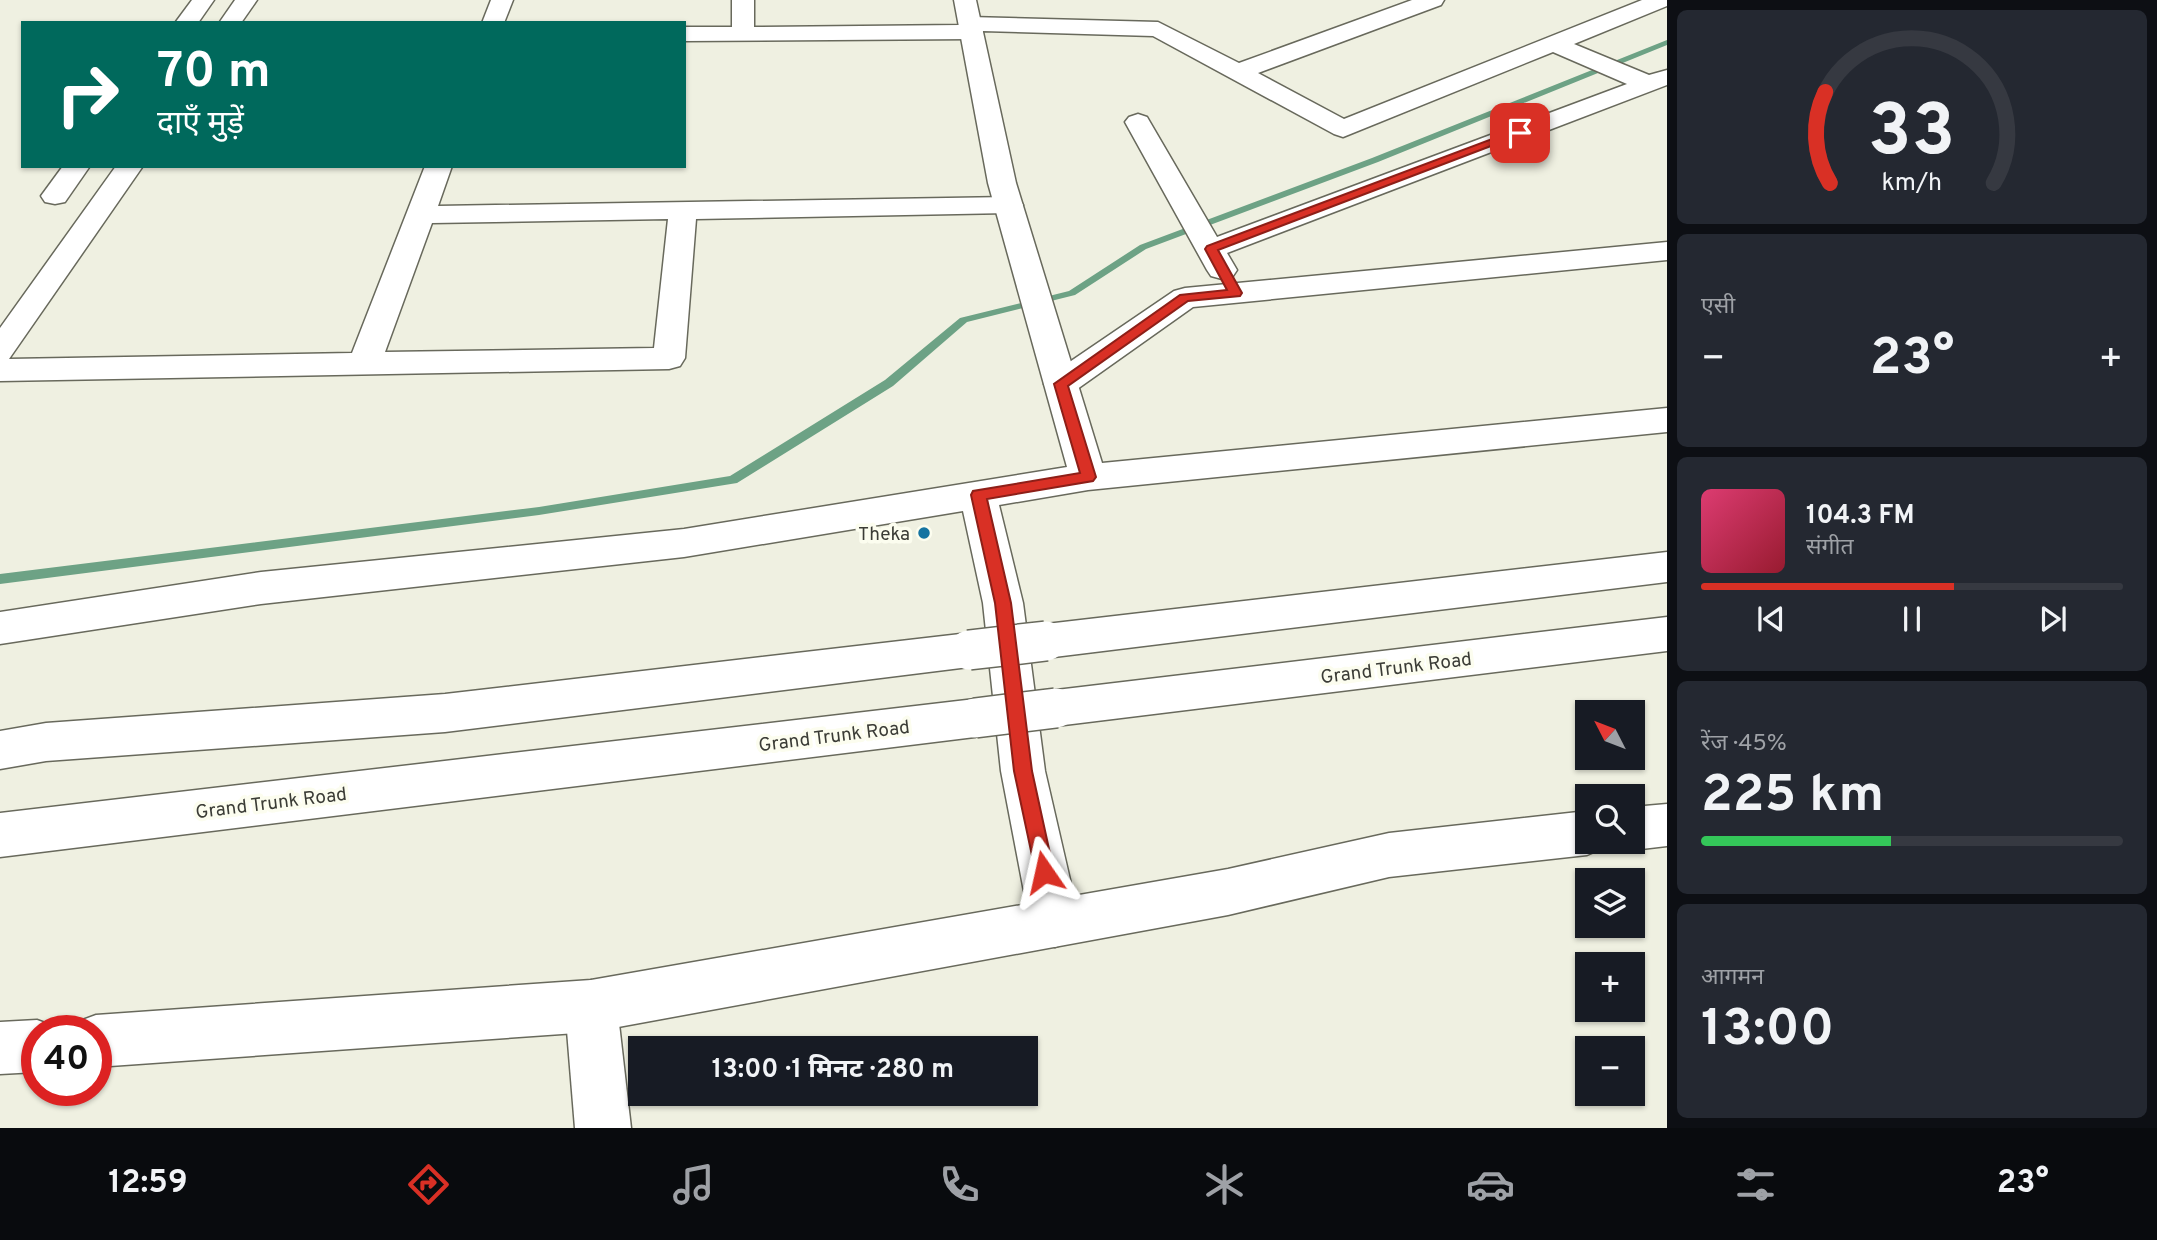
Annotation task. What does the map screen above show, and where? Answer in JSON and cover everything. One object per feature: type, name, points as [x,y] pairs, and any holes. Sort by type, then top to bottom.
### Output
[{"type":"main road","points":[[187,21],[203,0]]},
{"type":"main road","points":[[231,21],[246,0]]},
{"type":"main road","points":[[494,21],[502,0]]},
{"type":"main road","points":[[743,0],[743,33]]},
{"type":"main road","points":[[1238,72],[1433,0]]},
{"type":"main road","points":[[686,34],[969,19],[1154,19],[1238,72],[1343,129],[1659,1],[1656,0]]},
{"type":"main road","points":[[969,19],[1009,205],[1088,477]]},
{"type":"main road","points":[[1554,44],[1648,79]]},
{"type":"main road","points":[[1208,243],[1648,79]]},
{"type":"main road","points":[[1138,121],[1235,293]]},
{"type":"main road","points":[[55,196],[76,168]]},
{"type":"main road","points":[[0,351],[129,168]]},
{"type":"main road","points":[[364,363],[438,168]]},
{"type":"main road","points":[[421,215],[1009,205]]},
{"type":"main road","points":[[0,370],[669,358],[683,210]]},
{"type":"main road","points":[[1061,384],[1185,298],[1667,251]]},
{"type":"main road","points":[[0,628],[261,588],[684,543],[1088,477],[1667,419]]},
{"type":"main road","points":[[978,495],[1003,603],[1023,771],[1055,923]]},
{"type":"main road","points":[[0,750],[46,742],[445,713],[1667,567]]},
{"type":"main road","name":"Grand Trunk Road","points":[[0,835],[1667,634]]},
{"type":"main road","points":[[1645,827],[1667,825]]},
{"type":"main road","points":[[112,1040],[591,1006],[1228,892],[1389,855],[1575,834]]},
{"type":"main road","points":[[591,1006],[603,1128]]},
{"type":"main road","points":[[0,1048],[21,1047]]},
{"type":"waterway","points":[[0,579],[539,511],[733,480],[889,383],[964,320],[1072,293],[1143,247],[1375,160],[1667,42]]},
{"type":"place","name":"Theka","points":[[924,533]]},
{"type":"route","points":[[1044,872],[1023,771],[1003,603],[978,495],[1088,477],[1061,384],[1185,298],[1235,293],[1211,249],[1520,133]]}]
